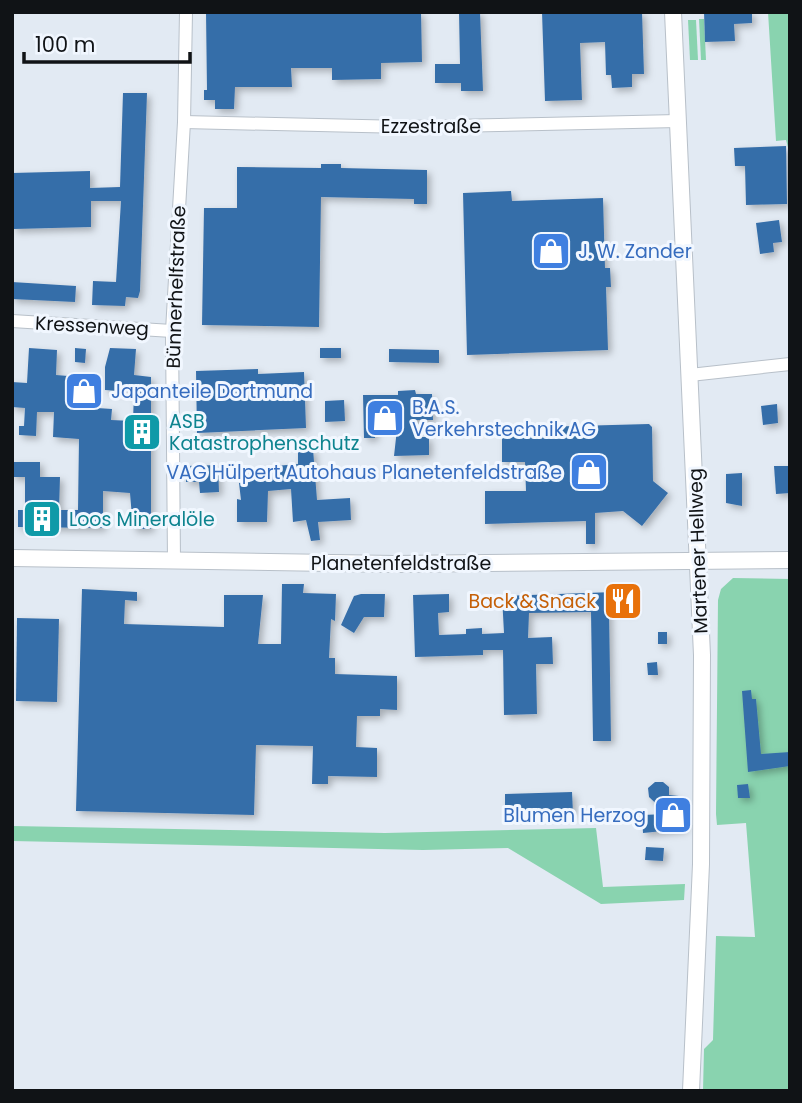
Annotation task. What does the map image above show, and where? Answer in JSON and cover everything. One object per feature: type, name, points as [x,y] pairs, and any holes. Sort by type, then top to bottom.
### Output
[{"type":"street","name":"Bünnerhelfstraße","points":[[174,561],[172,331],[184,122],[186,12]]},
{"type":"street","name":"Martener Hellweg","points":[[673,12],[702,655],[701,864],[691,1091]]},
{"type":"street","name":"Ezzestraße","points":[[184,122],[405,127],[678,121]]},
{"type":"street","name":"Kressenweg","points":[[12,321],[172,331]]},
{"type":"street","points":[[690,375],[790,364]]},
{"type":"street","name":"Planetenfeldstraße","points":[[12,558],[402,564],[790,560]]},
{"type":"green space","points":[[768,12],[790,12],[790,155],[786,140],[776,141]]},
{"type":"green space","points":[[699,19],[704,19],[706,60],[701,60]]},
{"type":"green space","points":[[688,20],[696,20],[698,60],[690,60]]},
{"type":"green space","points":[[733,578],[790,579],[790,1091],[703,1091],[704,1049],[713,1040],[716,936],[755,937],[746,823],[717,825],[716,814],[718,600],[721,589]]},
{"type":"green space","points":[[12,826],[385,833],[596,828],[603,887],[685,884],[684,900],[601,904],[508,848],[423,850],[12,841]]},
{"type":"building","points":[[206,12],[421,12],[422,62],[381,63],[381,79],[332,80],[332,68],[291,68],[292,87],[235,87],[234,109],[215,109],[215,100],[204,100],[204,90],[207,90]]},
{"type":"building","points":[[459,12],[480,12],[483,91],[461,91],[461,83],[435,83],[435,64],[460,64]]},
{"type":"building","points":[[542,12],[642,12],[644,74],[632,74],[632,87],[612,88],[611,75],[606,75],[605,42],[580,43],[582,100],[545,101]]},
{"type":"building","points":[[704,12],[752,12],[752,23],[734,24],[735,41],[705,42]]},
{"type":"building","points":[[123,93],[147,93],[140,291],[138,298],[126,297],[125,306],[92,305],[93,281],[116,282],[121,201],[91,201],[91,227],[13,229],[12,173],[90,171],[90,188],[120,187]]},
{"type":"building","points":[[786,146],[787,204],[746,205],[745,166],[735,166],[734,148]]},
{"type":"building","points":[[321,164],[341,164],[341,168],[427,170],[427,204],[414,204],[414,199],[321,197],[319,327],[202,325],[204,208],[237,208],[237,167],[321,168]]},
{"type":"building","points":[[511,191],[512,201],[603,198],[605,268],[610,268],[611,287],[606,287],[608,350],[467,355],[463,193]]},
{"type":"building","points":[[779,220],[782,242],[773,243],[774,252],[760,254],[756,223]]},
{"type":"building","points":[[12,282],[76,286],[75,302],[12,299]]},
{"type":"building","points":[[29,348],[57,350],[56,375],[68,376],[67,406],[112,409],[111,420],[133,421],[134,392],[105,390],[105,367],[110,348],[136,349],[134,375],[151,377],[151,529],[133,529],[130,493],[103,491],[103,528],[18,527],[18,510],[25,510],[25,477],[12,477],[12,462],[40,462],[40,477],[60,477],[59,510],[78,510],[79,439],[53,437],[54,412],[37,412],[36,436],[19,435],[19,426],[24,426],[25,408],[12,407],[12,382],[27,383]]},
{"type":"building","points":[[75,348],[86,349],[85,363],[75,362]]},
{"type":"building","points":[[320,348],[341,348],[341,358],[320,358]]},
{"type":"building","points":[[389,349],[439,350],[439,363],[389,362]]},
{"type":"building","points":[[258,369],[258,374],[304,372],[306,428],[197,433],[196,371]]},
{"type":"building","points":[[415,390],[416,394],[432,394],[433,420],[416,420],[416,437],[429,437],[429,455],[394,456],[398,420],[375,421],[375,438],[364,438],[363,395],[398,395],[398,391]]},
{"type":"building","points":[[344,400],[345,421],[325,422],[325,401]]},
{"type":"building","points":[[777,404],[778,423],[763,425],[761,406]]},
{"type":"building","name":"VAG Hülpert Autohaus Planetenfeldstraße","points":[[649,424],[652,427],[653,481],[668,493],[642,526],[623,511],[595,513],[595,544],[586,544],[586,521],[485,524],[485,491],[526,491],[525,462],[502,462],[502,428]]},
{"type":"building","points":[[313,449],[317,500],[350,498],[351,520],[318,522],[320,540],[311,541],[306,520],[293,522],[291,489],[268,491],[267,522],[237,522],[237,499],[241,500],[239,483],[250,482],[249,472],[254,472],[253,468],[298,464],[298,450]]},
{"type":"building","points":[[218,465],[219,492],[200,493],[199,482],[186,482],[186,466]]},
{"type":"building","points":[[774,466],[790,466],[790,493],[776,494]]},
{"type":"building","points":[[742,473],[742,506],[726,503],[726,474]]},
{"type":"building","points":[[282,584],[304,584],[303,593],[336,594],[335,621],[331,619],[329,658],[335,658],[335,674],[397,676],[397,710],[380,709],[380,716],[357,716],[356,747],[377,748],[377,777],[328,776],[328,784],[312,784],[313,746],[256,745],[254,815],[76,811],[82,589],[137,592],[137,601],[125,600],[124,624],[224,627],[224,595],[263,595],[258,644],[281,644]]},
{"type":"building","points":[[632,592],[632,611],[609,610],[611,741],[593,741],[591,612],[529,613],[528,638],[552,637],[553,664],[536,664],[537,714],[504,715],[503,650],[483,650],[483,655],[415,657],[413,595],[449,594],[449,612],[438,613],[439,635],[466,634],[466,629],[482,628],[482,634],[504,633],[502,596]]},
{"type":"building","points":[[385,594],[384,617],[364,617],[354,633],[341,625],[354,596]]},
{"type":"building","points":[[17,618],[59,619],[57,702],[16,701]]},
{"type":"building","points":[[658,632],[667,632],[667,644],[658,644]]},
{"type":"building","points":[[657,662],[658,675],[648,675],[647,663]]},
{"type":"building","points":[[751,690],[752,699],[756,699],[761,754],[790,752],[790,766],[748,772],[742,691]]},
{"type":"building","points":[[655,782],[663,782],[669,787],[669,795],[679,796],[679,820],[684,820],[684,829],[643,833],[642,815],[667,814],[649,797],[648,788]]},
{"type":"building","points":[[748,784],[750,798],[738,798],[737,785]]},
{"type":"building","points":[[572,792],[573,813],[505,814],[505,794]]},
{"type":"building","points":[[646,847],[664,848],[663,861],[645,860]]},
{"type":"place","name":"J. W. Zander","points":[[551,251]]},
{"type":"place","name":"Japanteile Dortmund","points":[[84,391]]},
{"type":"place","name":"B.A.S. Verkehrstechnik AG","points":[[385,418]]},
{"type":"place","name":"ASB Katastrophenschutz","points":[[142,432]]},
{"type":"place","name":"VAG Hülpert Autohaus Planetenfeldstraße","points":[[589,472]]},
{"type":"place","name":"Loos Mineralöle","points":[[42,519]]},
{"type":"place","name":"Back & Snack","points":[[623,601]]},
{"type":"place","name":"Blumen Herzog","points":[[673,815]]}]
